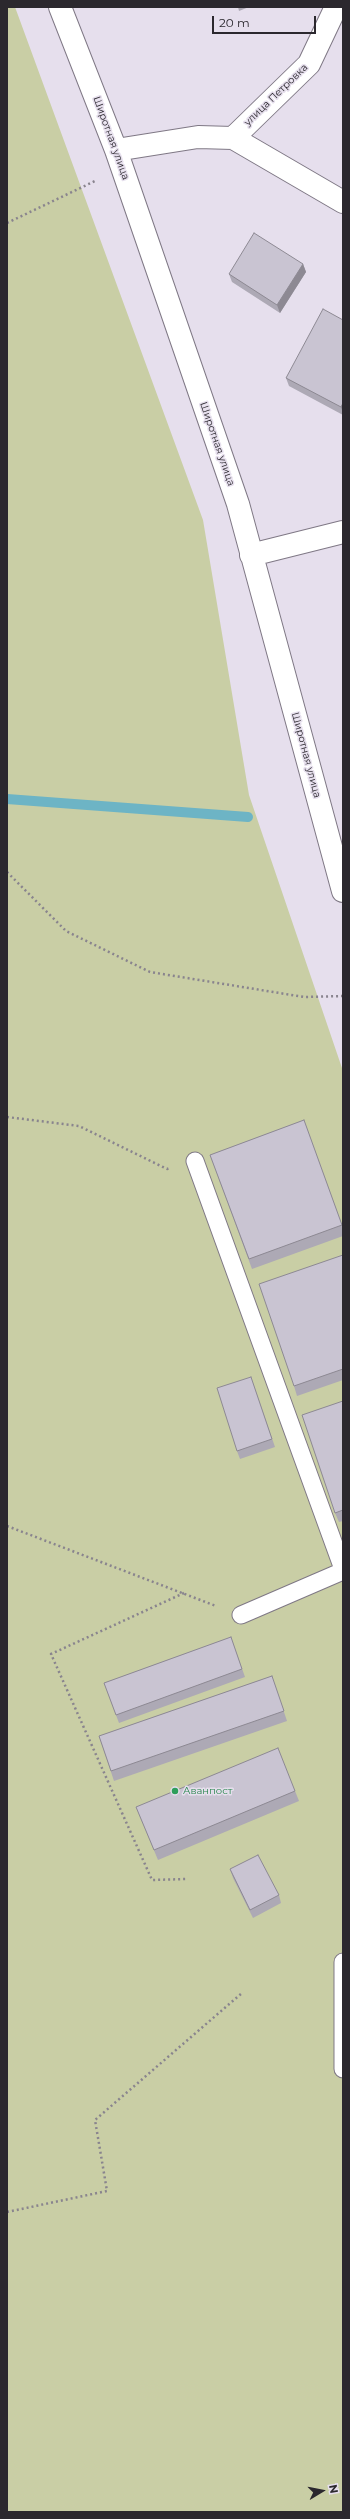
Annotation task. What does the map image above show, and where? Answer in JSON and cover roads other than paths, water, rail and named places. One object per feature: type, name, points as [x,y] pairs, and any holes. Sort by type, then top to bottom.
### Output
[{"type":"street","name":"Широтная улица","points":[[60,7],[119,159],[238,504],[343,891]]},
{"type":"street","name":"улица Петровка","points":[[233,138],[309,64],[336,7]]},
{"type":"street","points":[[119,159],[198,138],[233,138],[343,202]]},
{"type":"street","points":[[252,555],[343,532]]},
{"type":"lane","points":[[195,1160],[343,1570],[241,1615]]},
{"type":"lane","points":[[343,1962],[343,2069]]},
{"type":"waterway","points":[[7,799],[248,817]]},
{"type":"place","name":"Аванпост","points":[[175,1791]]}]
